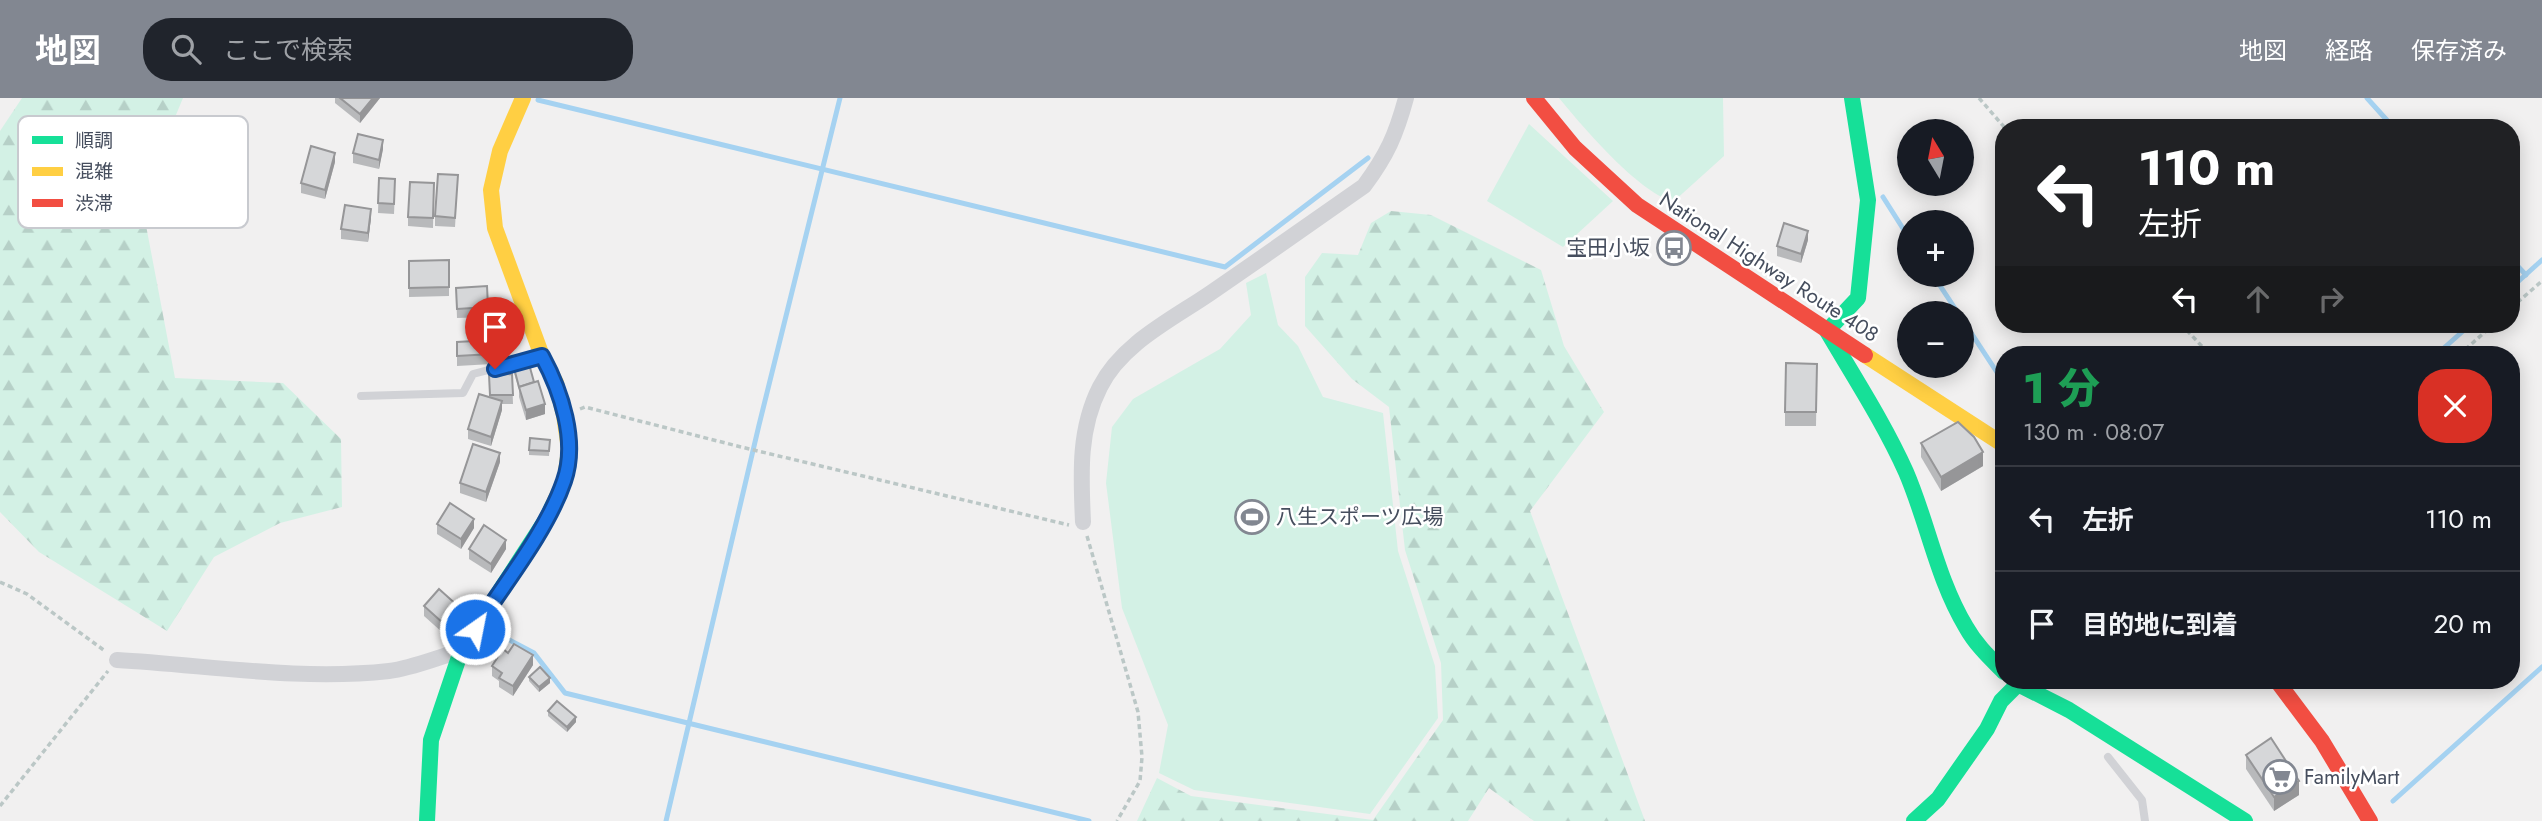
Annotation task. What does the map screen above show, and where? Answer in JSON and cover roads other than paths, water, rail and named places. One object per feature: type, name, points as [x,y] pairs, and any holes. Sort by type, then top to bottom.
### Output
[{"type":"main road","points":[[427,821],[431,740],[461,651],[547,518],[565,479],[569,449],[556,383],[542,356],[495,228],[491,190],[500,151],[523,98]]},
{"type":"main road","name":"National Highway Route 408","points":[[1534,98],[1586,161],[1615,188],[1656,218],[1995,439]]},
{"type":"main road","points":[[1852,98],[1868,200],[1858,298],[1827,331],[1904,467],[1922,509],[1945,590],[1966,632],[1995,665]]},
{"type":"main road","points":[[1914,821],[1938,799],[1987,729],[2010,689]]},
{"type":"main road","points":[[2029,689],[2069,710],[2245,821]]},
{"type":"main road","points":[[2283,689],[2322,741],[2369,821]]},
{"type":"street","points":[[1083,522],[1080,474],[1085,430],[1094,398],[1110,370],[1146,336],[1364,186],[1385,159],[1398,129],[1406,98]]},
{"type":"street","points":[[117,660],[330,674],[392,671],[461,651]]},
{"type":"lane","points":[[361,396],[463,393],[473,374],[542,356]]},
{"type":"lane","points":[[2108,757],[2142,800],[2145,821]]},
{"type":"waterway","points":[[666,821],[759,425],[840,98]]},
{"type":"waterway","points":[[2367,98],[2386,119]]},
{"type":"waterway","points":[[538,100],[1225,267],[1368,158]]},
{"type":"waterway","points":[[1883,197],[1897,219]]},
{"type":"waterway","points":[[2520,280],[2542,260]]},
{"type":"waterway","points":[[2520,269],[2526,275]]},
{"type":"waterway","points":[[1941,287],[1950,301]]},
{"type":"waterway","points":[[2446,346],[2461,333]]},
{"type":"waterway","points":[[1974,337],[1995,369]]},
{"type":"waterway","points":[[498,634],[534,653],[565,693],[1089,821]]},
{"type":"waterway","points":[[2520,687],[2542,667]]},
{"type":"waterway","points":[[2393,801],[2518,689]]},
{"type":"place","name":"宝田小坂","points":[[1674,248]]},
{"type":"place","name":"八生スポーツ広場","points":[[1252,517]]},
{"type":"place","name":"FamilyMart","points":[[2280,777]]}]
